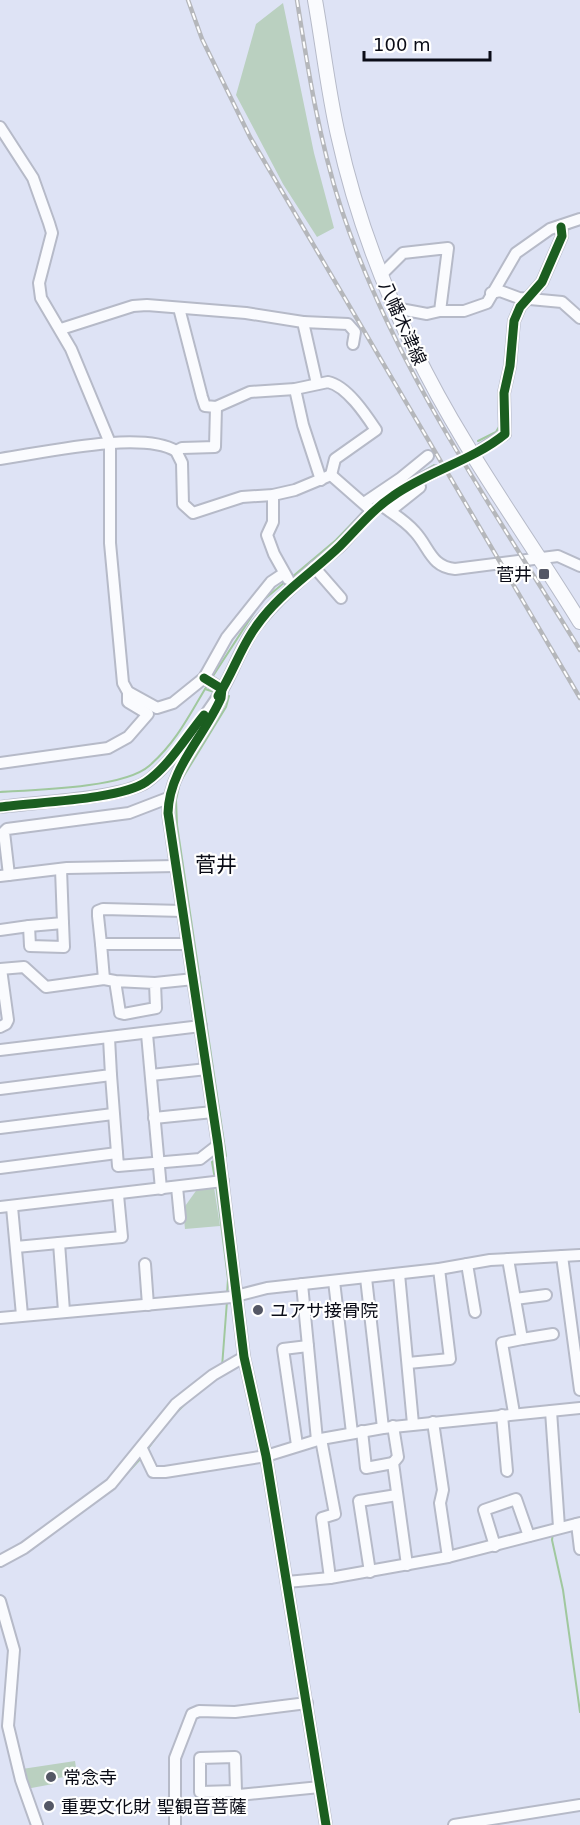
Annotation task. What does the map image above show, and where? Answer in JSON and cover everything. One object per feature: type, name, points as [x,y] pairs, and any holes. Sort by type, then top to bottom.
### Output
[{"type":"main road","name":"八幡木津線","points":[[315,0],[337,133],[347,172],[395,308],[435,390],[539,557],[578,614]]},
{"type":"street","points":[[0,127],[33,178],[52,234],[39,283],[39,292],[44,306],[61,329],[110,443],[110,543],[123,683],[128,692],[128,702],[148,714],[119,743],[108,748],[0,763]]},
{"type":"street","points":[[482,449],[505,435],[504,393],[510,366],[514,321],[524,298],[542,282],[562,232],[580,219]]},
{"type":"street","points":[[395,308],[427,314],[440,311],[464,311],[487,303],[516,253],[544,232],[562,232]]},
{"type":"street","points":[[382,274],[402,253],[448,248],[440,311]]},
{"type":"street","points":[[491,293],[500,291],[524,298],[562,302],[580,318]]},
{"type":"street","points":[[61,329],[134,306],[179,308],[303,322],[348,324],[355,332],[353,345]]},
{"type":"street","points":[[176,451],[183,463],[183,504],[193,513],[242,497],[273,495],[326,477],[335,459],[376,430],[353,398],[333,383],[295,389],[250,392],[216,407],[206,406],[179,308]]},
{"type":"street","points":[[303,322],[317,384]]},
{"type":"street","points":[[295,389],[326,477],[414,531],[432,558],[442,568],[454,569],[558,556],[580,566]]},
{"type":"street","points":[[0,459],[110,443],[134,442],[176,451],[182,448],[215,447],[216,407]]},
{"type":"street","points":[[326,1825],[266,1456],[244,1357],[239,1294],[218,1182],[218,1145],[168,798],[174,778],[216,708],[213,683],[227,637],[271,582],[288,579],[314,567],[339,547],[402,478],[428,456]]},
{"type":"street","points":[[374,507],[411,484],[439,474]]},
{"type":"street","points":[[273,495],[273,522],[267,535],[288,579]]},
{"type":"street","points":[[314,567],[340,598]]},
{"type":"street","points":[[0,807],[110,793],[144,783],[159,771],[213,683],[255,628],[288,579]]},
{"type":"street","points":[[128,692],[157,708],[167,707],[213,683]]},
{"type":"street","points":[[168,798],[129,813],[7,829],[2,832],[5,876],[61,869],[176,866]]},
{"type":"street","points":[[29,926],[30,946],[64,948],[61,869]]},
{"type":"street","points":[[155,983],[156,1008],[124,1014],[117,1008],[101,945],[98,911],[103,909],[183,911]]},
{"type":"street","points":[[0,930],[63,923]]},
{"type":"street","points":[[101,945],[188,945]]},
{"type":"street","points":[[0,1027],[8,1020],[1,969],[24,967],[46,987],[110,980],[155,983],[194,980]]},
{"type":"street","points":[[0,1050],[201,1026]]},
{"type":"street","points":[[147,1034],[161,1189]]},
{"type":"street","points":[[109,1038],[118,1166],[200,1159],[218,1145]]},
{"type":"street","points":[[151,1075],[207,1069]]},
{"type":"street","points":[[0,1089],[111,1075]]},
{"type":"street","points":[[154,1118],[213,1112]]},
{"type":"street","points":[[0,1128],[113,1114]]},
{"type":"street","points":[[0,1168],[117,1153]]},
{"type":"street","points":[[0,1207],[218,1182]]},
{"type":"street","points":[[177,1187],[180,1218]]},
{"type":"street","points":[[16,1247],[122,1238],[118,1194]]},
{"type":"street","points":[[12,1207],[22,1315]]},
{"type":"street","points":[[59,1243],[64,1311]]},
{"type":"street","points":[[0,1318],[148,1305],[508,1259],[580,1255]]},
{"type":"street","points":[[562,1256],[580,1390]]},
{"type":"street","points":[[508,1259],[522,1339]]},
{"type":"street","points":[[145,1264],[148,1305]]},
{"type":"street","points":[[467,1264],[475,1312]]},
{"type":"street","points":[[408,1363],[450,1359],[439,1269]]},
{"type":"street","points":[[399,1274],[413,1424]]},
{"type":"street","points":[[334,1281],[357,1432],[366,1468],[393,1463],[398,1457],[388,1427],[366,1278]]},
{"type":"street","points":[[302,1284],[319,1439],[334,1514],[322,1518],[330,1578]]},
{"type":"street","points":[[515,1299],[546,1295]]},
{"type":"street","points":[[514,1413],[502,1343],[553,1335]]},
{"type":"street","points":[[297,1445],[283,1349],[308,1346]]},
{"type":"street","points":[[0,1561],[24,1548],[111,1484],[142,1449],[176,1404],[213,1375],[244,1357]]},
{"type":"street","points":[[142,1449],[153,1472],[266,1456],[319,1439],[388,1427],[580,1408]]},
{"type":"street","points":[[551,1411],[559,1527]]},
{"type":"street","points":[[502,1415],[507,1471]]},
{"type":"street","points":[[433,1422],[443,1490],[440,1503],[448,1557]]},
{"type":"street","points":[[393,1463],[407,1565]]},
{"type":"street","points":[[370,1572],[359,1501],[397,1495]]},
{"type":"street","points":[[495,1546],[484,1510],[516,1498],[529,1536]]},
{"type":"street","points":[[287,1582],[370,1572],[448,1557],[578,1524],[580,1549]]},
{"type":"street","points":[[0,1601],[14,1650],[8,1726],[21,1780],[37,1825]]},
{"type":"street","points":[[175,1825],[175,1758],[192,1714],[198,1711],[256,1710],[307,1703]]},
{"type":"street","points":[[236,1791],[200,1792],[200,1758],[235,1756],[236,1791],[239,1795],[320,1787]]},
{"type":"street","points":[[454,1825],[580,1805]]},
{"type":"green space","points":[[283,3],[314,153],[334,228],[317,237],[283,184],[236,95],[256,24]]},
{"type":"green space","points":[[214,1187],[220,1226],[185,1229],[183,1209],[198,1188]]},
{"type":"green space","points":[[75,1761],[77,1775],[52,1779],[53,1784],[26,1789],[22,1769]]},
{"type":"waterway","points":[[564,231],[580,224]]},
{"type":"waterway","points":[[506,348],[509,327]]},
{"type":"waterway","points":[[478,441],[496,432],[500,425]]},
{"type":"waterway","points":[[412,478],[434,465]]},
{"type":"waterway","points":[[292,577],[336,540],[365,510]]},
{"type":"waterway","points":[[211,679],[261,602],[285,582]]},
{"type":"waterway","points":[[0,792],[56,789],[100,783],[137,773],[149,766],[167,748],[182,728],[208,684]]},
{"type":"waterway","points":[[205,689],[214,692]]},
{"type":"waterway","points":[[224,1157],[226,1156],[177,825],[176,800],[180,782],[226,707],[229,696]]},
{"type":"waterway","points":[[215,1179],[212,1162],[216,1160]]},
{"type":"waterway","points":[[216,1184],[228,1279],[227,1295]]},
{"type":"waterway","points":[[222,1367],[227,1301]]},
{"type":"waterway","points":[[206,1387],[221,1375]]},
{"type":"waterway","points":[[172,1417],[187,1402]]},
{"type":"waterway","points":[[147,1450],[163,1428]]},
{"type":"waterway","points":[[117,1484],[142,1457]]},
{"type":"waterway","points":[[553,1533],[552,1540],[563,1590],[580,1712]]},
{"type":"waterway","points":[[21,1556],[39,1544]]},
{"type":"tunnel","points":[[437,471],[479,451]]},
{"type":"railway","points":[[188,0],[202,39],[250,137],[580,698]]},
{"type":"railway","points":[[297,0],[326,157],[341,208],[388,325],[448,436],[580,650]]},
{"type":"cycle path","points":[[218,696],[240,653],[264,616],[284,594],[340,546],[385,501],[407,487],[478,452],[505,434],[504,393],[510,366],[514,321],[520,307],[542,282],[562,236],[561,227]]},
{"type":"cycle path","points":[[204,678],[222,689],[221,698],[174,782],[168,813],[218,1145],[244,1357],[266,1456],[326,1825]]},
{"type":"cycle path","points":[[0,807],[97,797],[133,788],[146,782],[162,768],[204,715]]},
{"type":"place","name":"菅井","points":[[544,574]]},
{"type":"place","name":"ユアサ接骨院","points":[[258,1310]]},
{"type":"place","name":"常念寺","points":[[51,1777]]},
{"type":"place","name":"重要文化財 聖観音菩薩","points":[[49,1806]]},
{"type":"district","name":"菅井","points":[[216,865]]}]
